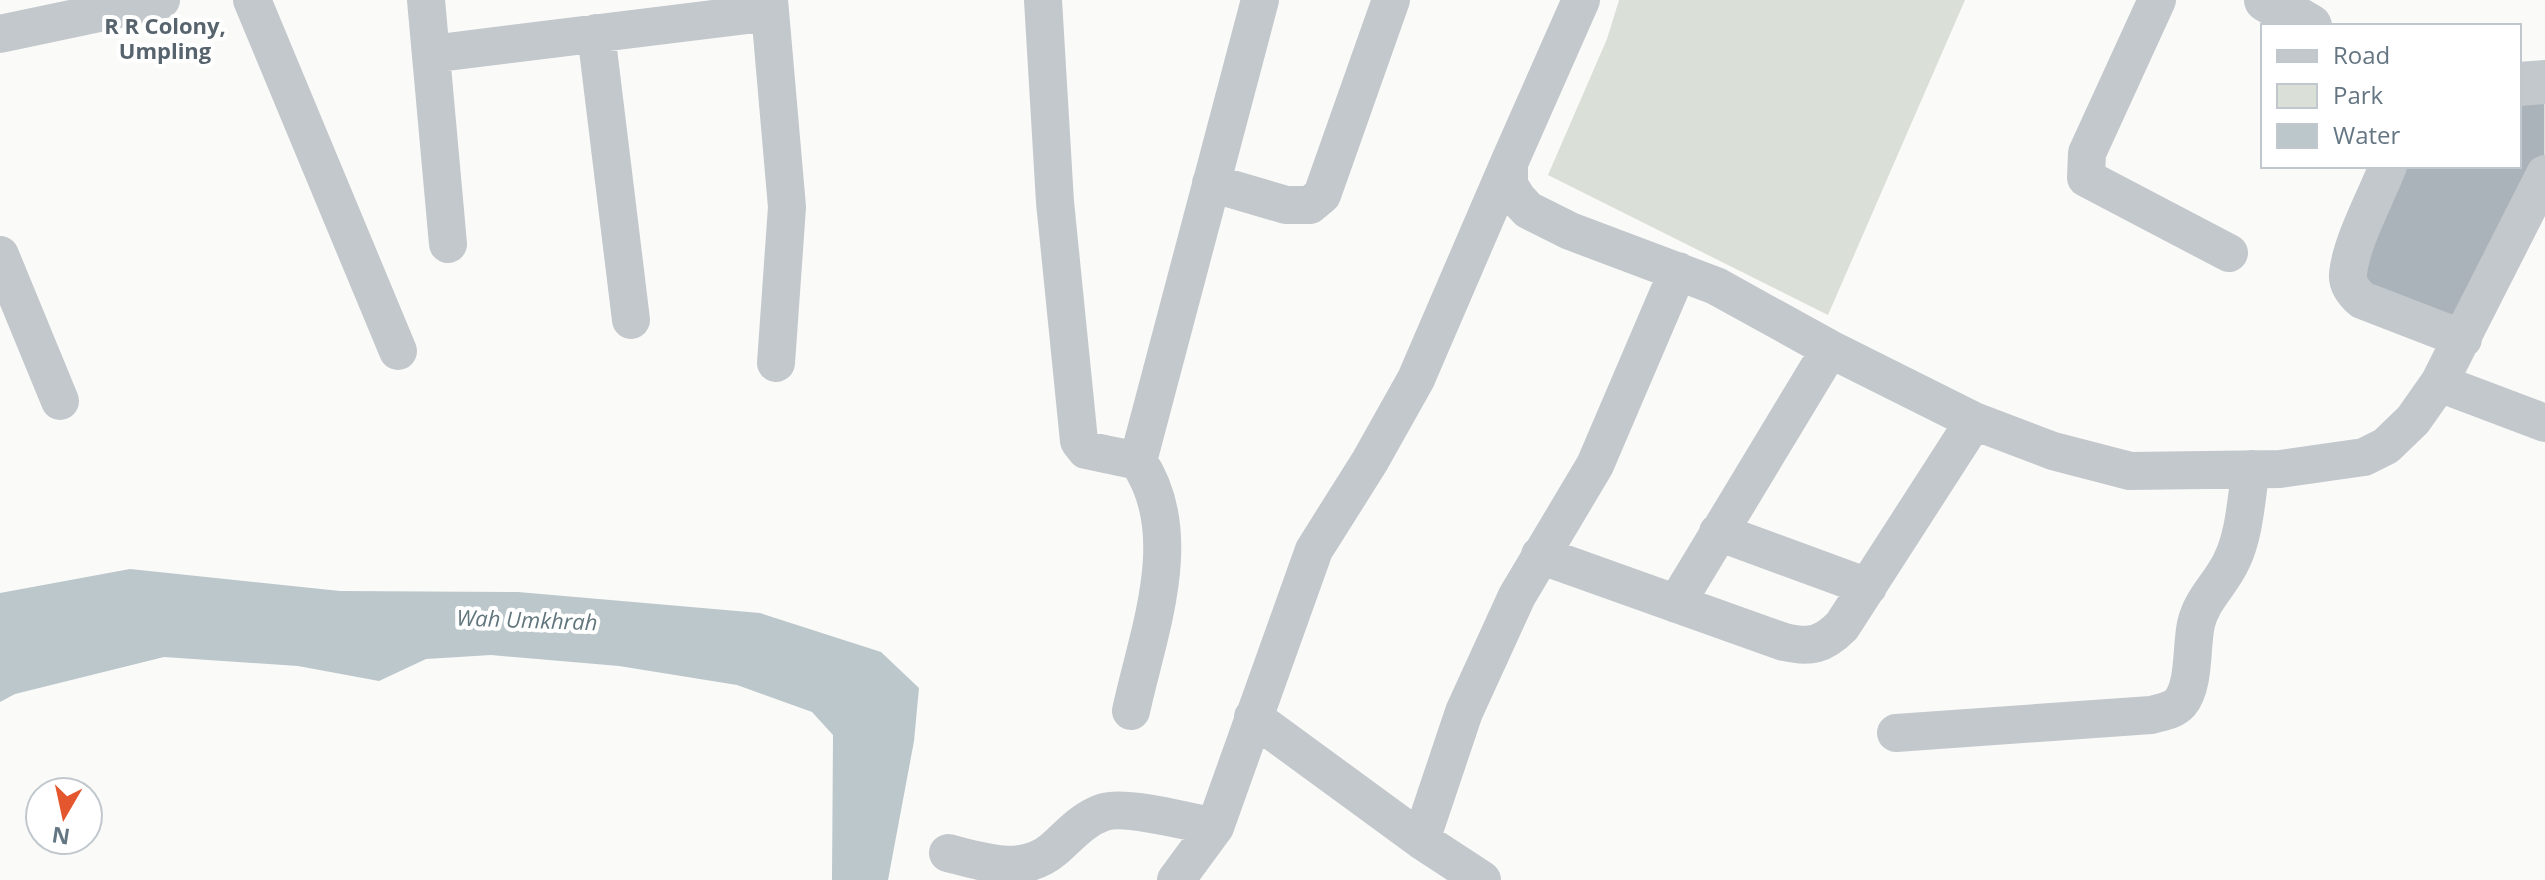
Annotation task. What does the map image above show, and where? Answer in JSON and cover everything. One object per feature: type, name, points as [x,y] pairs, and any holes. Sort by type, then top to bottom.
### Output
[{"type":"street","points":[[0,34],[161,0]]},
{"type":"street","points":[[252,0],[398,351]]},
{"type":"street","points":[[426,0],[448,244]]},
{"type":"street","points":[[1043,0],[1055,202],[1079,441],[1086,450],[1138,461],[1149,477],[1164,532],[1164,551],[1131,711]]},
{"type":"street","points":[[1138,461],[1260,0]]},
{"type":"street","points":[[1211,183],[1286,205],[1310,205],[1322,195],[1391,0]]},
{"type":"street","points":[[1176,880],[1215,827],[1314,550],[1370,461],[1416,379],[1581,0]]},
{"type":"street","points":[[2157,0],[2087,153],[2086,178],[2229,253]]},
{"type":"street","points":[[2266,0],[2307,24]]},
{"type":"street","points":[[431,54],[596,33],[769,6],[787,207],[776,363]]},
{"type":"street","points":[[596,33],[631,320]]},
{"type":"street","points":[[2521,84],[2545,82]]},
{"type":"street","points":[[1509,163],[1509,185],[1528,210],[1570,231],[1678,271],[1760,308],[1830,349],[1974,421],[2053,451],[2130,471],[2251,469],[2364,457],[2386,446],[2413,420],[2439,383],[2542,192]]},
{"type":"street","points":[[2387,168],[2353,255],[2347,276],[2352,291],[2362,300],[2463,339]]},
{"type":"street","points":[[0,255],[10,306],[60,401]]},
{"type":"street","points":[[1421,840],[1464,712],[1517,596],[1595,465],[1678,271]]},
{"type":"street","points":[[1676,604],[1830,349]]},
{"type":"street","points":[[2439,383],[2545,423]]},
{"type":"street","points":[[1540,555],[1807,647],[1826,642],[1842,626],[1974,421]]},
{"type":"street","points":[[1896,733],[2151,715],[2171,710],[2181,702],[2187,686],[2196,623],[2204,601],[2231,562],[2238,544],[2251,469]]},
{"type":"street","points":[[1718,532],[1868,587]]},
{"type":"street","points":[[1253,717],[1421,840],[1482,880]]},
{"type":"street","points":[[948,853],[995,865],[1037,861],[1079,825],[1106,811],[1155,815],[1215,827]]},
{"type":"green space","points":[[1619,0],[1965,0],[1828,315],[1548,175],[1607,39]]},
{"type":"water","name":"Wah Umkhrah","points":[[130,569],[340,591],[518,592],[760,613],[881,652],[919,688],[914,741],[888,880],[832,880],[833,735],[812,712],[737,685],[619,666],[491,655],[426,659],[379,681],[298,666],[164,657],[15,694],[0,702],[0,593]]},
{"type":"building","points":[[2521,81],[2545,83],[2545,172],[2465,334],[2352,291],[2393,168],[2521,168]]},
{"type":"district","name":"R R Colony, Umpling","points":[[165,38]]}]
